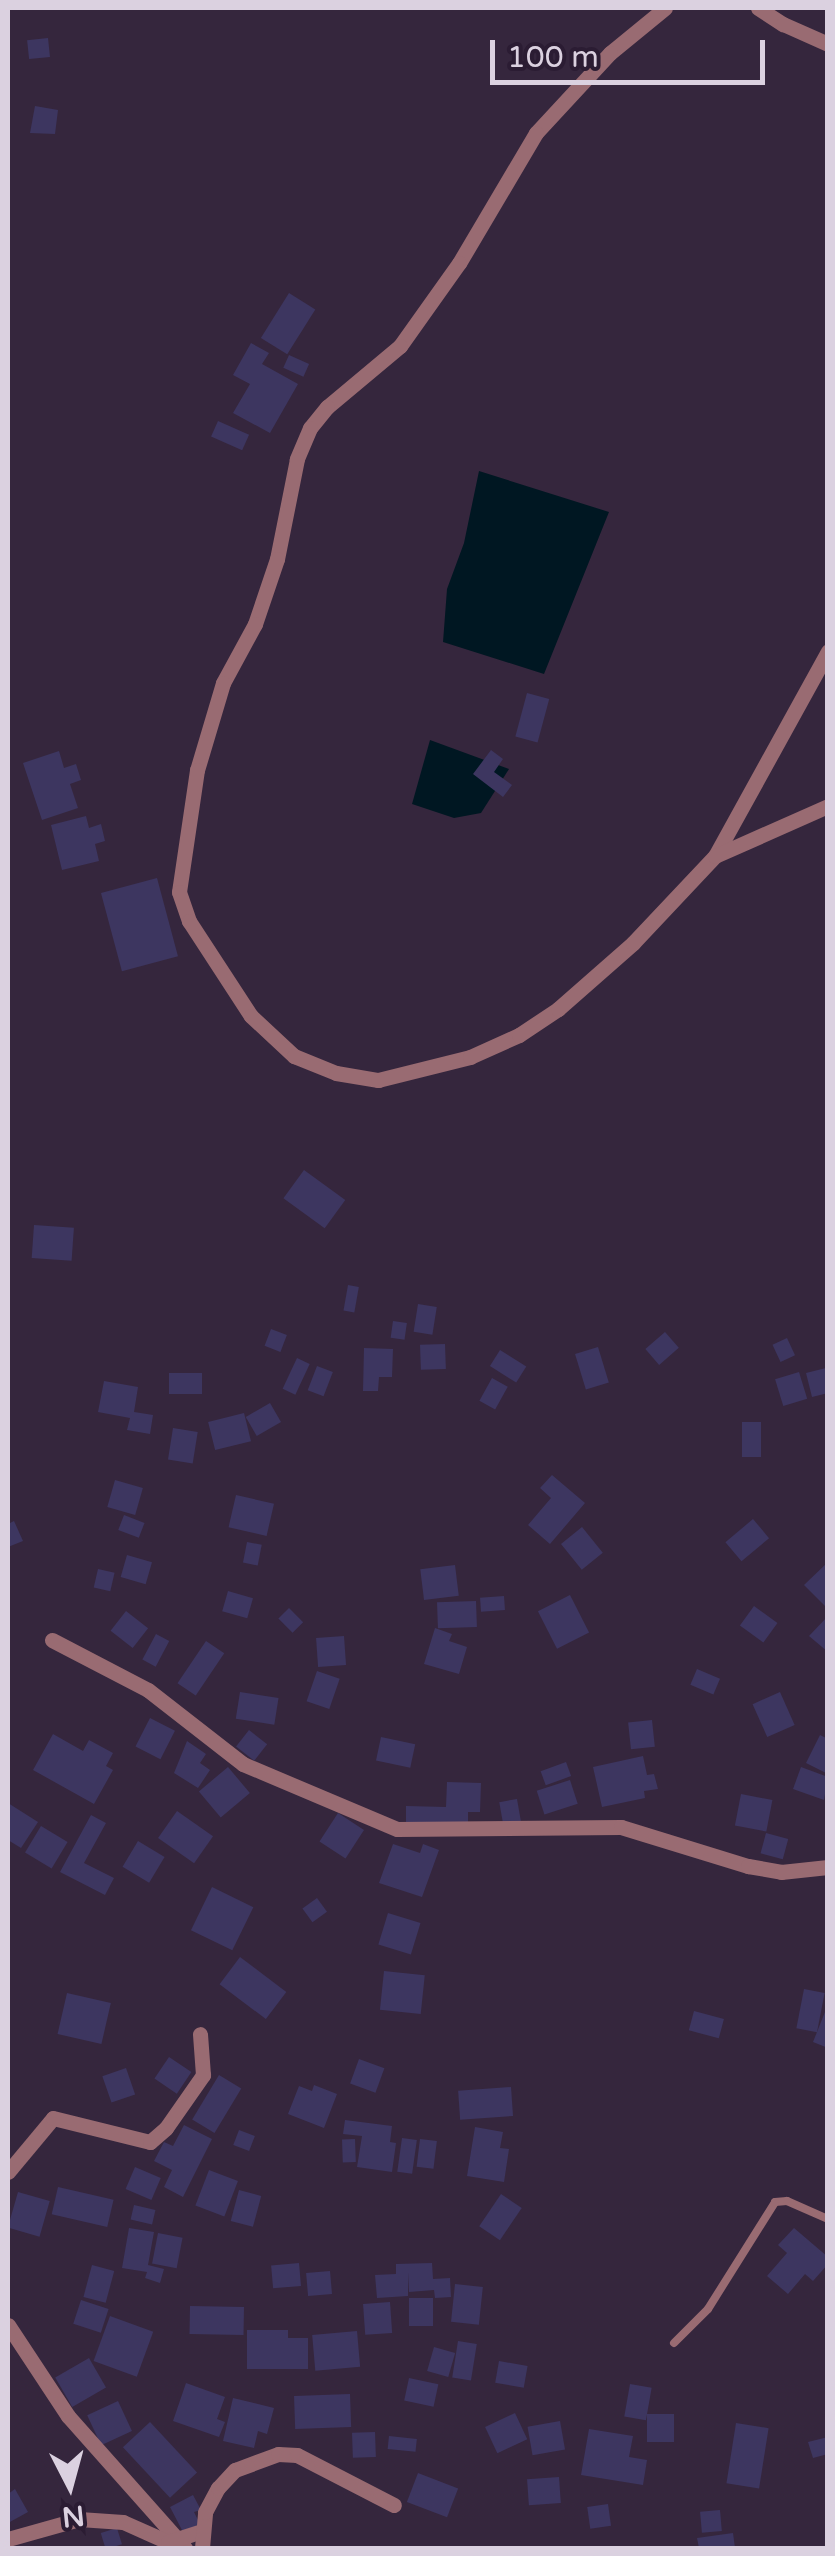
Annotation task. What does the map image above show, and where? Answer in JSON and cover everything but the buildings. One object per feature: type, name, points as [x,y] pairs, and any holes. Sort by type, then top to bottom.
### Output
[{"type":"street","points":[[665,8],[610,53],[536,133],[459,263],[400,346],[326,406],[310,428],[297,459],[277,559],[255,624],[223,683],[197,770],[179,892],[189,921],[250,1016],[294,1056],[336,1073],[378,1080],[470,1057],[520,1035],[558,1010],[632,943],[715,856],[828,651]]},
{"type":"street","points":[[758,8],[828,44]]},
{"type":"street","points":[[715,856],[828,806]]},
{"type":"street","points":[[52,1640],[148,1690],[243,1764],[397,1829],[621,1826],[748,1866],[781,1872],[828,1867]]},
{"type":"street","points":[[8,2172],[53,2118],[150,2142],[166,2128],[204,2075],[200,2034]]},
{"type":"street","points":[[8,2325],[68,2416],[182,2544]]},
{"type":"street","points":[[202,2548],[208,2501],[226,2478],[246,2465],[278,2454],[297,2455],[394,2505]]},
{"type":"street","points":[[8,2539],[92,2519],[123,2522],[168,2542],[182,2544],[202,2531]]},
{"type":"lane","points":[[674,2343],[708,2310],[775,2202],[787,2202],[828,2219]]},
{"type":"water","points":[[479,471],[609,512],[544,674],[443,642],[447,589],[464,543]]},
{"type":"water","points":[[430,740],[509,769],[481,813],[454,818],[412,804]]}]
